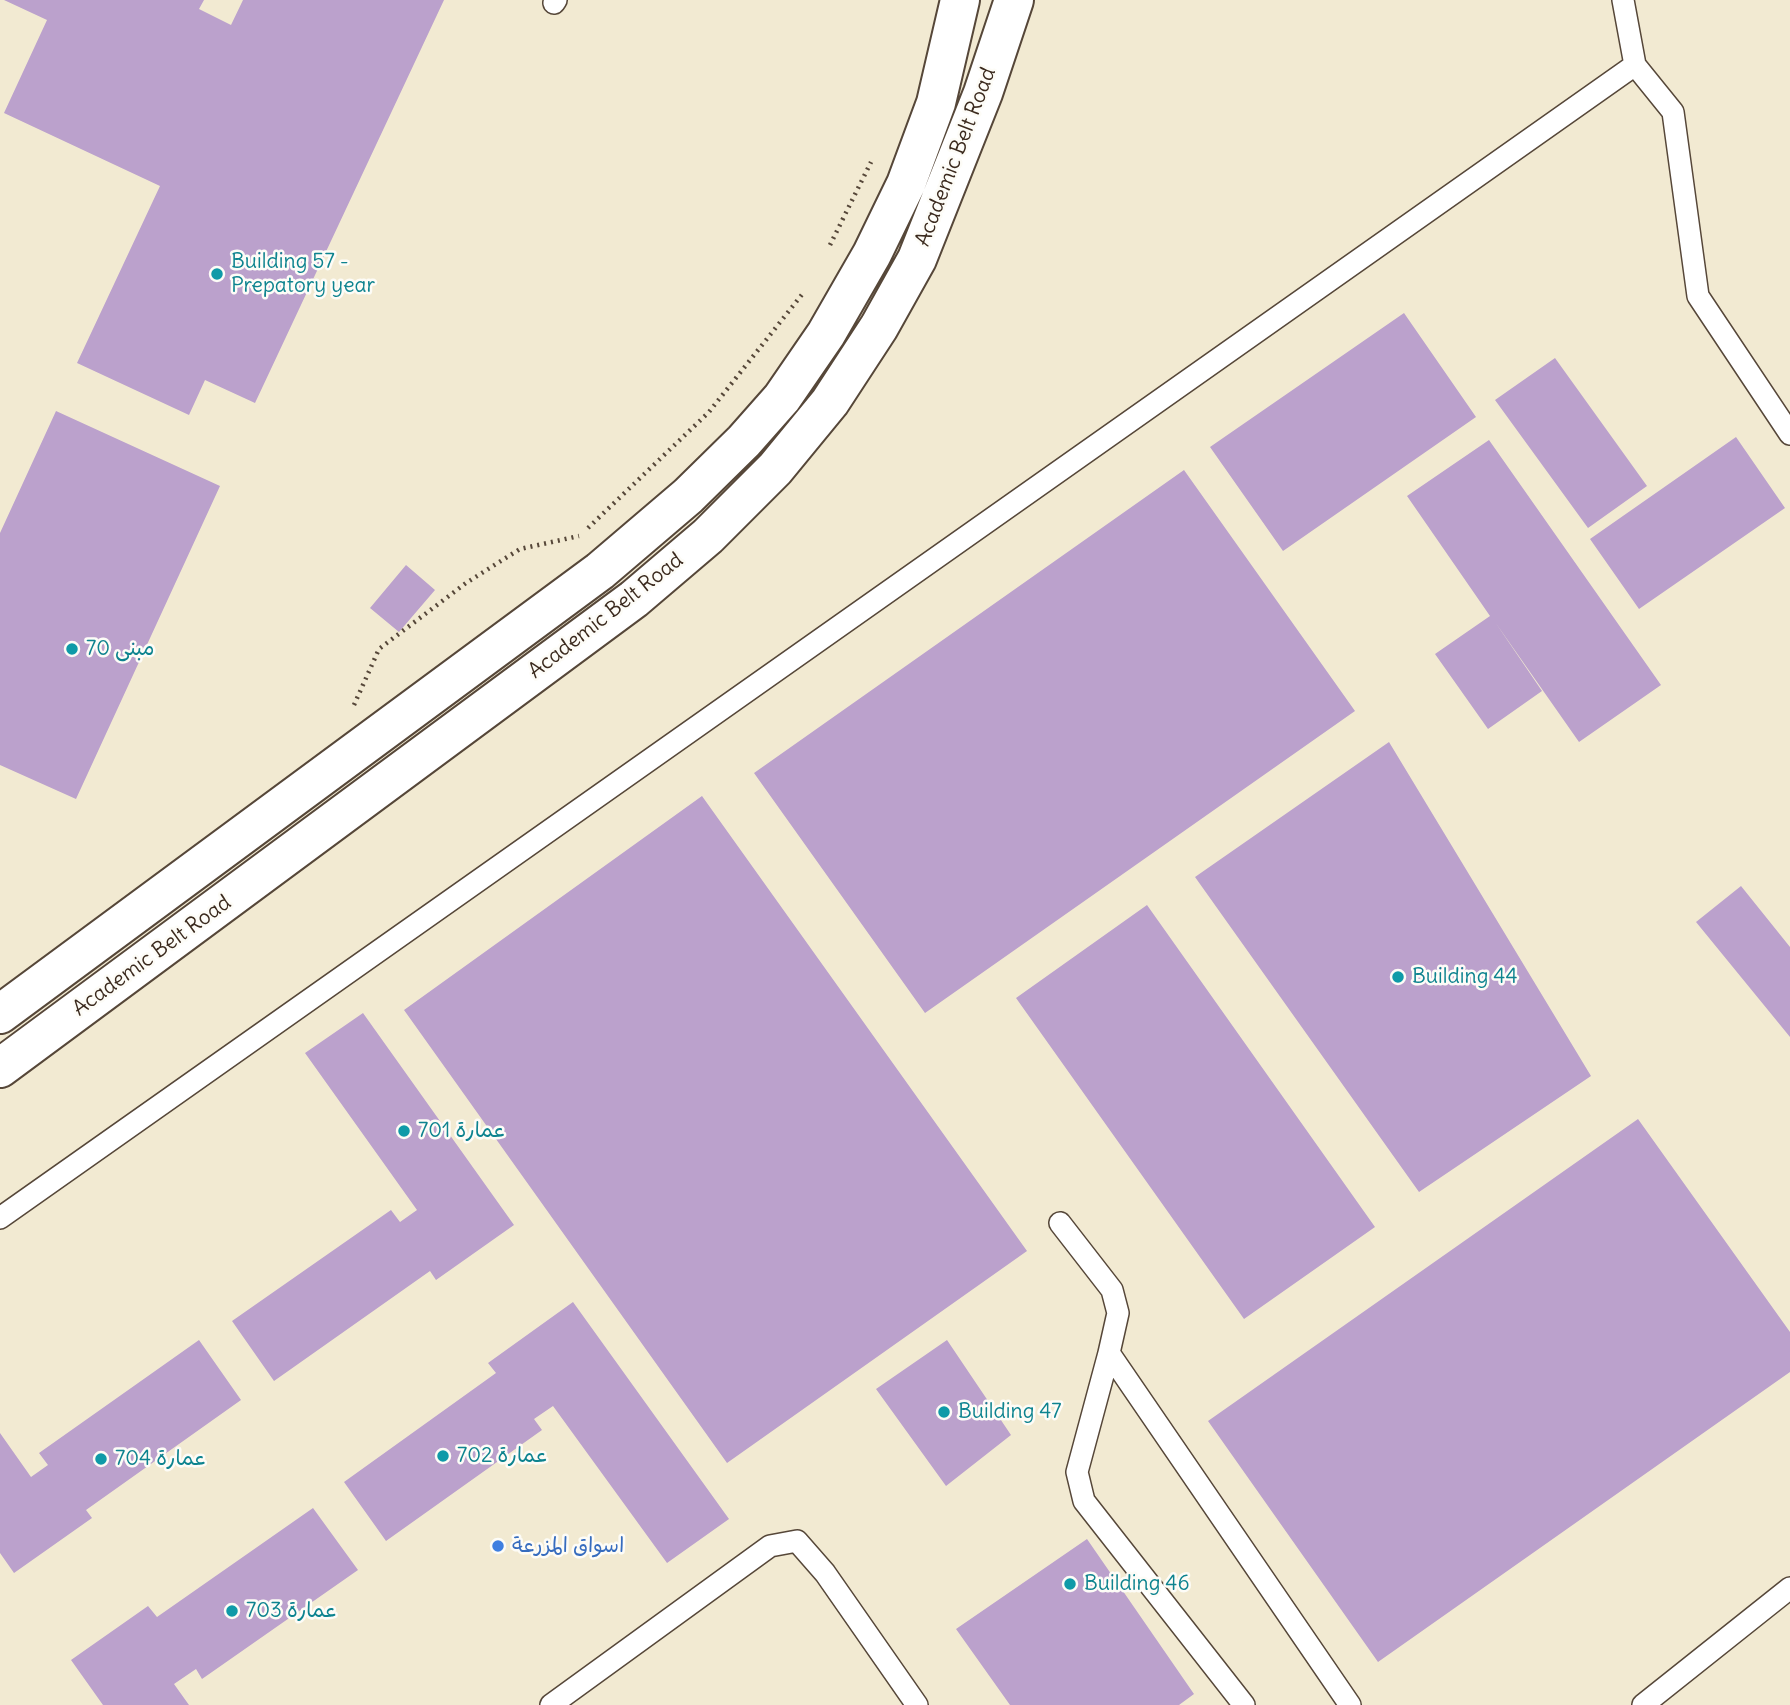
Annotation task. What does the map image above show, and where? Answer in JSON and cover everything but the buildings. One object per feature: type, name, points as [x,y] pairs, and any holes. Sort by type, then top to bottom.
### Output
[{"type":"street","name":"Academic Belt Road","points":[[0,1014],[600,571],[688,496],[744,441],[789,388],[826,334],[872,254],[906,184],[936,103],[960,0]]},
{"type":"street","name":"Academic Belt Road","points":[[0,1068],[634,599],[708,536],[775,469],[830,402],[917,259],[983,93],[1014,0]]},
{"type":"lane","points":[[1623,0],[1635,65],[1673,112],[1698,296],[1790,434]]},
{"type":"lane","points":[[0,1218],[1635,65]]},
{"type":"lane","points":[[1060,1223],[1112,1290],[1118,1313],[1077,1472],[1084,1501],[1237,1703]]},
{"type":"lane","points":[[1109,1353],[1350,1705]]},
{"type":"lane","points":[[551,1705],[770,1546],[797,1541],[825,1573],[918,1705]]},
{"type":"lane","points":[[1643,1705],[1790,1588]]},
{"type":"path","points":[[824,257],[872,161]]},
{"type":"path","points":[[344,714],[355,705],[379,649],[390,640],[466,583],[520,549],[577,538],[709,412],[813,281]]},
{"type":"place","name":"Building 57 - Prepatory year","points":[[217,274]]},
{"type":"place","name":"مبنى 70","points":[[72,649]]},
{"type":"place","name":"Building 44","points":[[1398,977]]},
{"type":"place","name":"عمارة 701","points":[[404,1131]]},
{"type":"place","name":"Building 47","points":[[944,1412]]},
{"type":"place","name":"عمارة 702","points":[[443,1456]]},
{"type":"place","name":"عمارة 704","points":[[101,1459]]},
{"type":"place","name":"اسواق المزرعة","points":[[498,1546]]},
{"type":"place","name":"Building 46","points":[[1070,1584]]},
{"type":"place","name":"عمارة 703","points":[[232,1611]]}]
